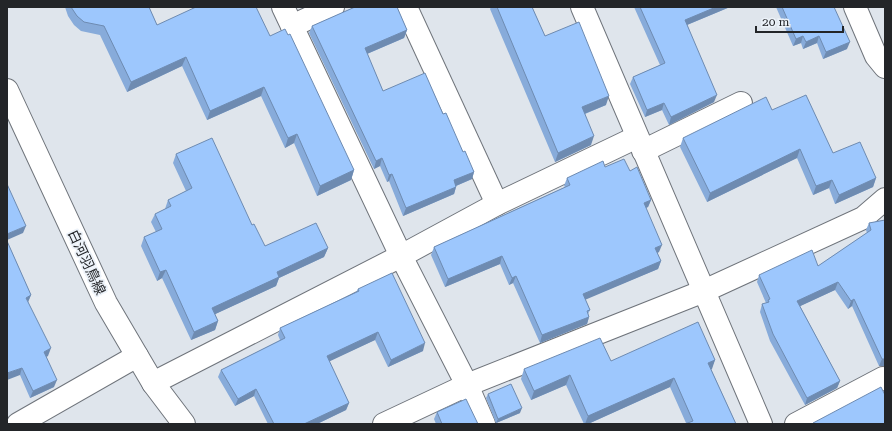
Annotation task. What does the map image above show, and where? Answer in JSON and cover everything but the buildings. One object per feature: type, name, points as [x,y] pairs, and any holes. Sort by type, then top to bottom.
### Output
[{"type":"street","points":[[283,7],[402,256],[467,385],[484,424]]},
{"type":"street","points":[[292,26],[333,7]]},
{"type":"street","points":[[406,7],[497,204]]},
{"type":"street","points":[[582,7],[761,424]]},
{"type":"street","points":[[855,7],[876,56],[885,67]]},
{"type":"street","name":"白河羽鳥線","points":[[7,90],[106,303],[153,383],[184,424]]},
{"type":"street","points":[[153,383],[402,256],[497,204],[741,103]]},
{"type":"street","points":[[384,424],[467,385],[704,291],[863,218],[885,199]]},
{"type":"street","points":[[18,424],[137,356]]},
{"type":"street","points":[[796,424],[883,378]]}]
